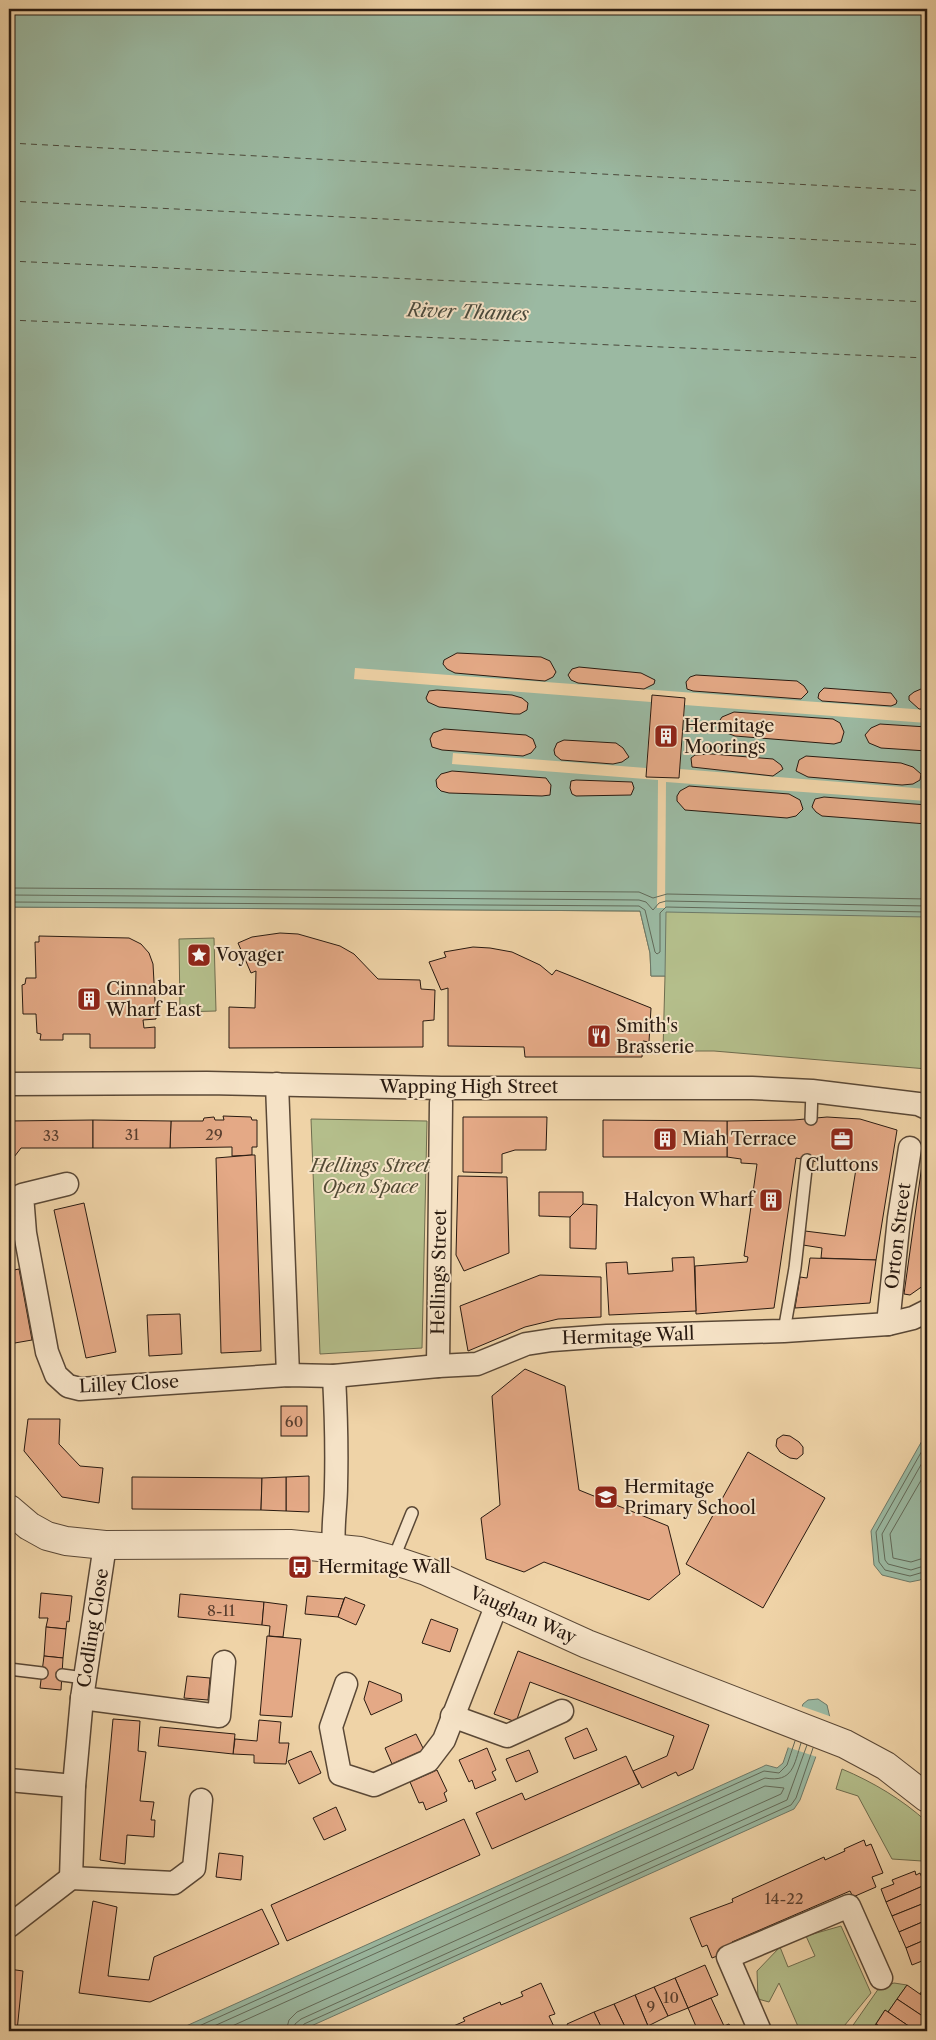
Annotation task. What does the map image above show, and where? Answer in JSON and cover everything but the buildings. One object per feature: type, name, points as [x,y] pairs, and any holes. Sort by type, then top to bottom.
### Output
[{"type":"street","name":"Wapping High Street","points":[[9,1084],[277,1084],[441,1096],[752,1088],[812,1091],[918,1104],[927,1108]]},
{"type":"street","points":[[277,1084],[288,1375]]},
{"type":"street","name":"Hellings Street","points":[[438,1366],[441,1096]]},
{"type":"street","name":"Orton Street","points":[[888,1324],[899,1218],[910,1148]]},
{"type":"street","name":"Lilley Close","points":[[67,1184],[22,1196],[25,1234],[47,1352],[56,1375],[68,1386],[80,1389],[288,1375],[334,1376]]},
{"type":"street","name":"Hermitage Wall","points":[[334,1376],[477,1364],[526,1344],[552,1340],[607,1336],[784,1331],[888,1324],[914,1318],[927,1311]]},
{"type":"street","points":[[334,1376],[338,1441],[336,1493],[332,1530],[334,1548]]},
{"type":"street","name":"Vaughan Way","points":[[9,1510],[29,1526],[47,1536],[66,1541],[105,1544],[290,1544],[360,1551],[393,1560],[426,1571],[587,1644],[794,1726],[845,1744],[886,1766],[927,1798]]},
{"type":"street","name":"Codling Close","points":[[105,1544],[83,1688],[219,1716],[224,1662]]},
{"type":"street","points":[[346,1684],[331,1727],[340,1774],[374,1785],[428,1761],[444,1740],[497,1604]]},
{"type":"street","points":[[71,1878],[74,1786],[83,1688]]},
{"type":"street","points":[[452,1716],[507,1736],[562,1711]]},
{"type":"street","points":[[9,1780],[74,1786]]},
{"type":"street","points":[[9,1926],[71,1878],[174,1883],[194,1868],[200,1800]]},
{"type":"street","points":[[760,2031],[728,1957],[849,1906],[881,1978]]},
{"type":"lane","points":[[811,1119],[812,1091]]},
{"type":"lane","points":[[784,1331],[800,1269],[807,1160]]},
{"type":"lane","points":[[393,1560],[412,1512]]},
{"type":"lane","points":[[9,1670],[42,1673]]},
{"type":"lane","points":[[62,1675],[83,1688]]},
{"type":"green space","points":[[927,850],[927,1069],[714,1051],[663,1051],[665,976],[651,976],[650,953],[640,911],[9,907]]},
{"type":"green space","points":[[214,938],[216,1011],[180,1012],[179,939]]},
{"type":"green space","name":"Hellings Street Open Space","points":[[311,1119],[427,1121],[422,1348],[320,1354]]},
{"type":"green space","points":[[842,1769],[887,1792],[927,1822],[927,1868],[922,1861],[892,1859],[858,1796],[836,1789]]},
{"type":"green space","points":[[841,1926],[871,1993],[840,2031],[800,2031],[779,1983],[769,2002],[758,1999],[757,1971],[780,1947],[788,1967],[815,1956],[806,1936]]},
{"type":"green space","points":[[894,1983],[907,1985],[888,2012],[885,2010],[871,2031],[849,2031],[879,1988]]},
{"type":"water","name":"River Thames","points":[[9,9],[927,9],[927,917],[666,912],[665,976],[651,976],[650,953],[640,911],[9,907]]},
{"type":"water","points":[[927,1432],[927,1575],[920,1580],[910,1582],[882,1575],[874,1565],[871,1531]]},
{"type":"water","points":[[818,1699],[827,1705],[830,1718],[800,1800],[794,1809],[300,2031],[175,2031],[766,1765],[777,1768],[783,1763],[803,1704],[808,1700]]},
{"type":"pier","name":"Hermitage Moorings","points":[[355,668],[927,710],[927,723],[685,705],[680,769],[927,789],[927,801],[666,782],[665,908],[657,908],[658,780],[452,764],[453,753],[646,768],[651,702],[354,679]]},
{"type":"pier","points":[[801,1706],[832,1717],[817,1757],[787,1747]]},
{"type":"ferry route","points":[[9,143],[927,191]]},
{"type":"ferry route","points":[[9,201],[927,245]]},
{"type":"ferry route","points":[[9,261],[927,302]]},
{"type":"ferry route","points":[[9,320],[927,358]]},
{"type":"place","name":"Hermitage Moorings","points":[[666,736]]},
{"type":"place","name":"Voyager","points":[[199,955]]},
{"type":"place","name":"Cinnabar Wharf East","points":[[89,999]]},
{"type":"place","name":"Smith's Brasserie","points":[[599,1036]]},
{"type":"place","name":"Miah Terrace","points":[[665,1139]]},
{"type":"place","name":"Cluttons","points":[[842,1139]]},
{"type":"place","name":"Halcyon Wharf","points":[[771,1200]]},
{"type":"place","name":"Hermitage Primary School","points":[[606,1497]]},
{"type":"place","name":"Hermitage Wall","points":[[300,1567]]}]
